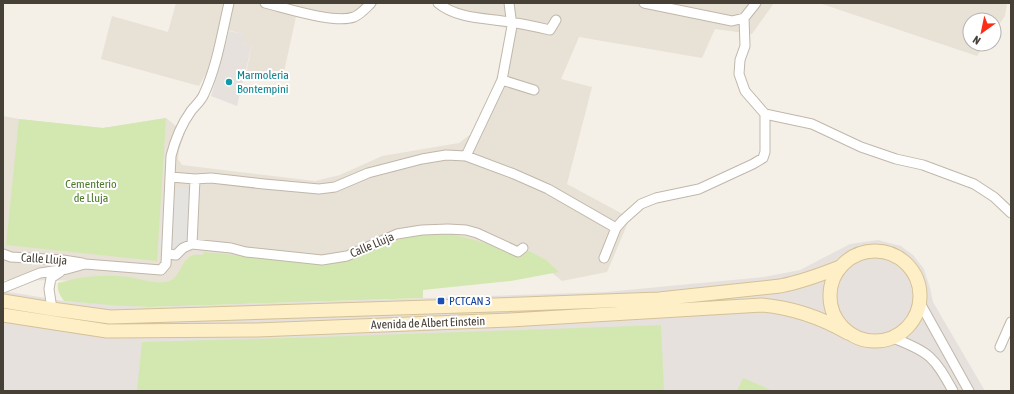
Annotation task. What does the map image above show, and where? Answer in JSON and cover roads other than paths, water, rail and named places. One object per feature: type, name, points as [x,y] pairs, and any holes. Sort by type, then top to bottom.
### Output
[{"type":"main road","points":[[877,251],[888,253],[907,265],[914,274],[919,287],[920,303],[912,322],[904,330],[893,338],[881,341],[869,341],[848,333],[839,324],[833,314],[830,302],[830,289],[840,267],[850,259],[860,254],[877,251]]},
{"type":"main road","name":"Avenida de Albert Einstein","points":[[3,301],[110,317],[523,304],[658,298],[780,286],[796,283],[840,267]]},
{"type":"main road","name":"Avenida de Albert Einstein","points":[[3,315],[107,331],[258,330],[510,320],[762,305],[806,313],[828,321],[848,333]]},
{"type":"street","name":"Calle Lluja","points":[[3,254],[11,257],[63,260],[85,264],[161,270],[166,264],[171,156],[174,142],[190,112],[203,96],[210,79],[229,3]]},
{"type":"street","points":[[265,3],[307,14],[337,18],[354,17],[371,3]]},
{"type":"street","points":[[438,3],[449,10],[458,13],[550,30],[556,20]]},
{"type":"street","points":[[466,156],[502,80],[512,22],[510,3]]},
{"type":"street","points":[[644,3],[732,21],[744,18],[756,3]]},
{"type":"street","points":[[744,18],[745,46],[740,60],[739,74],[745,91],[765,114],[812,124],[861,147],[896,159],[923,165],[974,184],[994,197],[1011,213]]},
{"type":"street","points":[[502,80],[534,90]]},
{"type":"street","points":[[604,258],[616,228],[635,209],[648,201],[699,189],[760,161],[765,152],[765,114]]},
{"type":"street","points":[[171,177],[194,180],[211,178],[319,189],[335,187],[368,174],[422,159],[446,155],[466,156],[514,174],[548,189],[616,228]]},
{"type":"street","points":[[167,254],[176,255],[183,248],[192,244],[194,180]]},
{"type":"street","name":"Calle Lluja","points":[[192,244],[231,248],[246,252],[322,260],[347,256],[397,234],[422,230],[448,229],[466,230],[518,252],[522,248]]},
{"type":"street","name":"Calle Lluja","points":[[3,288],[40,273],[67,269],[85,264]]},
{"type":"street","name":"Calle Lluja","points":[[52,309],[49,289],[51,278],[67,269]]},
{"type":"street","points":[[920,303],[969,391]]},
{"type":"street","points":[[1000,347],[1011,322]]},
{"type":"street","points":[[893,338],[911,344],[930,356],[939,366],[953,391]]},
{"type":"place","name":"Marmoleria Bontempini","points":[[229,82]]},
{"type":"place","name":"PCTCAN 3","points":[[441,301]]},
{"type":"park label","name":"Cementerio de Lluja","points":[[91,191]]}]
